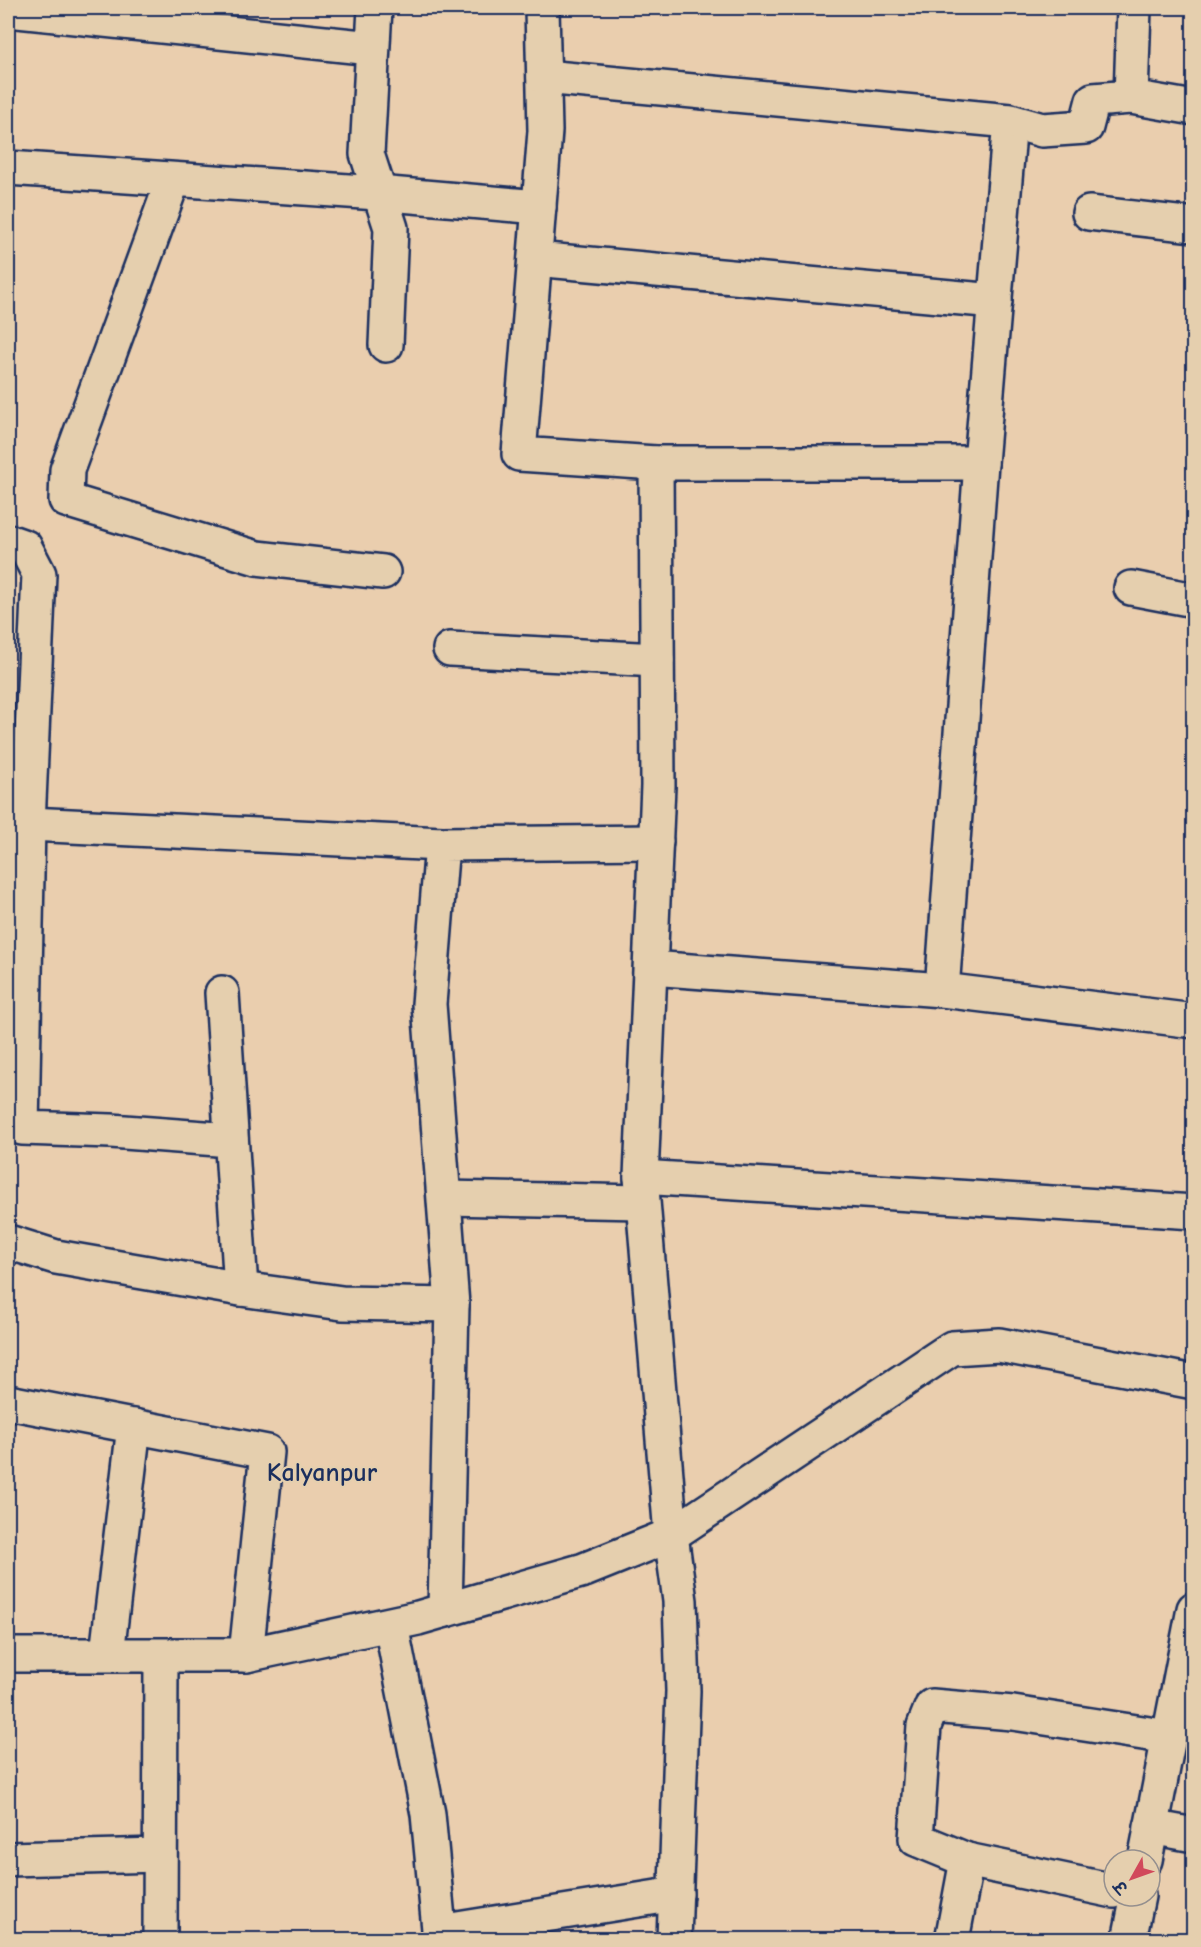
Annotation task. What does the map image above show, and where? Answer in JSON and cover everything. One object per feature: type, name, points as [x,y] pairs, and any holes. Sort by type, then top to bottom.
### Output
[{"type":"street","points":[[375,8],[367,154],[391,228],[386,345]]},
{"type":"street","points":[[542,8],[545,131],[519,454],[656,463],[981,463]]},
{"type":"street","points":[[1131,97],[1134,8]]},
{"type":"street","points":[[8,10],[208,20],[372,48]]},
{"type":"street","points":[[544,77],[1010,121],[1042,130],[1086,128],[1094,100],[1131,97],[1194,108]]},
{"type":"street","points":[[942,990],[981,463],[1010,121]]},
{"type":"street","points":[[8,168],[378,193],[539,207]]},
{"type":"street","points":[[173,180],[67,470],[66,500],[257,558],[383,572]]},
{"type":"street","points":[[1089,213],[1194,225]]},
{"type":"street","points":[[535,259],[995,301]]},
{"type":"street","points":[[656,463],[656,842],[642,1190],[671,1535],[680,1601],[683,1691],[674,1940]]},
{"type":"street","points":[[8,541],[25,547],[39,574],[18,823],[22,1128],[111,1131],[231,1140]]},
{"type":"street","points":[[1131,588],[1194,600]]},
{"type":"street","points":[[450,649],[657,660]]},
{"type":"street","points":[[18,823],[442,844],[656,842]]},
{"type":"street","points":[[442,844],[429,1004],[446,1198],[452,1305],[445,1610]]},
{"type":"street","points":[[651,968],[942,990],[1194,1021]]},
{"type":"street","points":[[222,993],[241,1289]]},
{"type":"street","points":[[446,1198],[642,1190],[1194,1212]]},
{"type":"street","points":[[8,1242],[56,1257],[241,1289],[342,1303],[452,1305]]},
{"type":"street","points":[[8,1655],[246,1655],[391,1625],[584,1570],[671,1535],[952,1348],[999,1345],[1194,1382]]},
{"type":"street","points":[[8,1402],[267,1452],[246,1655]]},
{"type":"street","points":[[108,1654],[134,1426]]},
{"type":"street","points":[[1147,1848],[1194,1609]]},
{"type":"street","points":[[391,1625],[428,1814],[439,1936],[676,1894]]},
{"type":"street","points":[[160,1940],[161,1656]]},
{"type":"street","points":[[1102,1888],[966,1860],[916,1839],[924,1726],[932,1706],[1013,1713],[1169,1737]]},
{"type":"street","points":[[1151,1827],[1194,1835]]},
{"type":"street","points":[[8,1859],[159,1855]]},
{"type":"street","points":[[952,1940],[966,1860]]},
{"type":"street","points":[[1129,1940],[1136,1908]]},
{"type":"district","name":"Kalyanpur","points":[[322,1473]]}]
